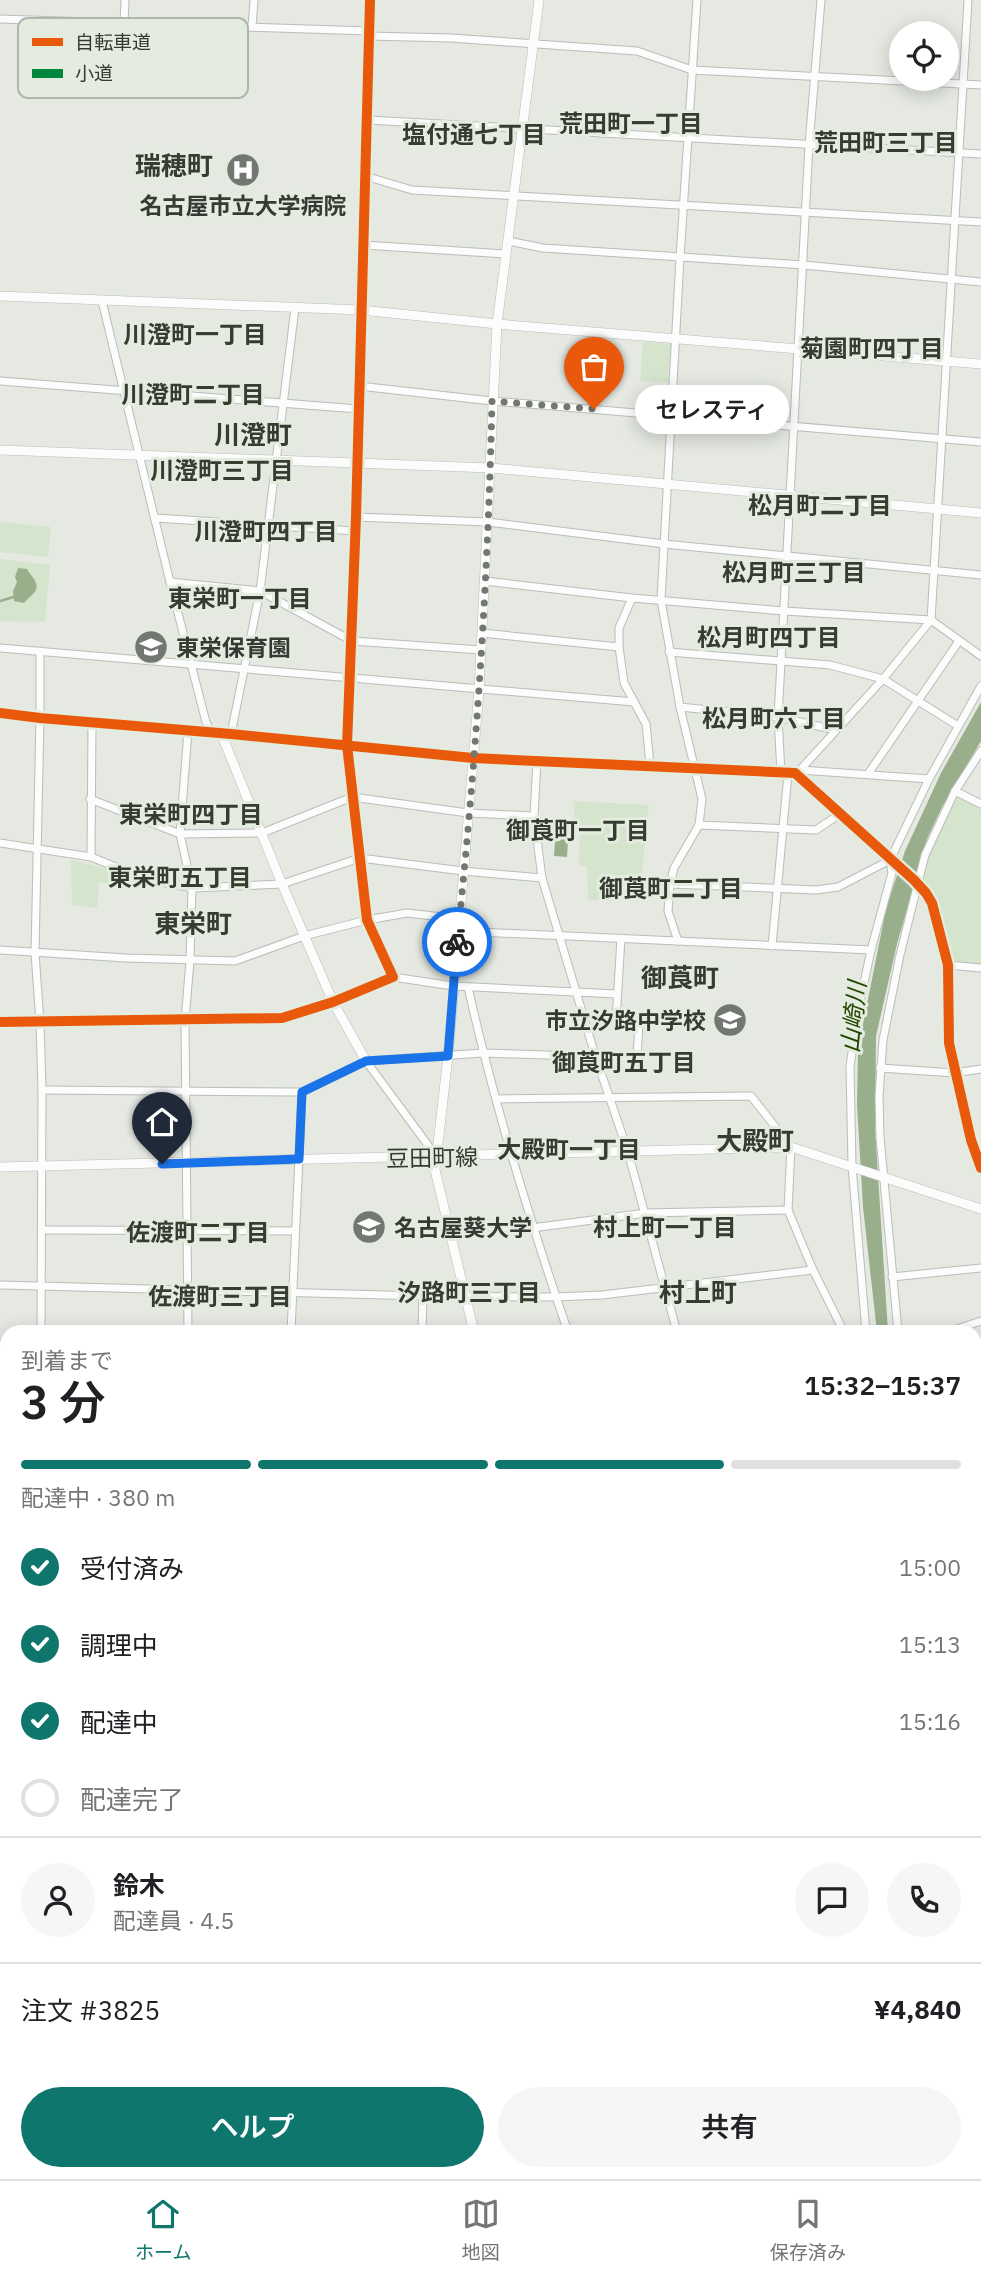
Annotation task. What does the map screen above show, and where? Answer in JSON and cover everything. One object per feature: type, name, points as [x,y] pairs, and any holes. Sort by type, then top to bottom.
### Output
[{"type":"street","points":[[124,18],[125,0]]},
{"type":"street","points":[[252,27],[254,0]]},
{"type":"street","points":[[370,0],[347,745],[367,920],[393,977]]},
{"type":"street","points":[[472,1325],[435,1170],[448,1056],[479,690],[497,324],[539,0]]},
{"type":"street","points":[[678,941],[668,911],[670,884],[674,868],[699,825],[702,799],[680,707],[661,600],[697,0]]},
{"type":"street","points":[[772,946],[791,772],[778,717],[810,145],[821,0]]},
{"type":"street","points":[[791,772],[883,679],[931,620],[968,0]]},
{"type":"street","points":[[0,19],[18,20]]},
{"type":"street","points":[[248,27],[637,51],[692,70],[981,85]]},
{"type":"street","points":[[368,120],[981,154]]},
{"type":"street","points":[[365,176],[412,190],[981,222]]},
{"type":"street","points":[[508,241],[543,248],[804,265],[981,282]]},
{"type":"street","points":[[363,245],[506,254]]},
{"type":"street","points":[[0,296],[360,310],[981,364]]},
{"type":"street","points":[[102,301],[191,663],[333,1002],[366,1061],[436,1156]]},
{"type":"street","points":[[221,733],[245,669],[260,591],[295,308]]},
{"type":"street","points":[[0,381],[358,410]]},
{"type":"street","points":[[359,386],[492,401],[981,442]]},
{"type":"street","points":[[0,450],[491,468],[981,513]]},
{"type":"street","points":[[356,517],[488,522],[664,544],[981,575]]},
{"type":"street","points":[[155,518],[355,531]]},
{"type":"street","points":[[485,581],[632,598],[931,620],[981,656]]},
{"type":"street","points":[[170,582],[260,591],[352,641],[481,650]]},
{"type":"street","points":[[632,598],[619,628],[619,647],[624,683],[646,724],[650,765]]},
{"type":"street","points":[[482,633],[619,647]]},
{"type":"street","points":[[868,774],[959,641]]},
{"type":"street","points":[[0,648],[634,702]]},
{"type":"street","points":[[40,650],[35,953],[42,1090],[41,1325]]},
{"type":"street","points":[[669,652],[830,665],[883,679],[958,726]]},
{"type":"street","points":[[865,1325],[850,1067],[857,1016],[892,873],[890,860],[929,779],[981,686]]},
{"type":"street","points":[[680,707],[778,717],[835,730]]},
{"type":"street","points":[[0,713],[473,758],[868,774],[929,779]]},
{"type":"street","points":[[91,857],[92,721]]},
{"type":"street","points":[[188,731],[180,834],[192,888],[185,1020],[188,1325]]},
{"type":"street","points":[[897,1325],[882,1175],[879,1096],[883,1040],[916,882],[925,855],[955,792],[981,751]]},
{"type":"street","points":[[537,761],[534,816],[542,878],[595,1055],[628,1152],[675,1325]]},
{"type":"street","points":[[791,772],[916,882],[932,903],[948,965],[949,1043],[971,1140],[981,1168]]},
{"type":"street","points":[[955,792],[981,804]]},
{"type":"street","points":[[90,799],[180,834],[262,833],[352,797],[468,813],[534,816]]},
{"type":"street","points":[[699,825],[816,830],[840,814]]},
{"type":"street","points":[[0,843],[91,857],[146,879],[192,888],[282,884],[360,858],[463,872],[542,878]]},
{"type":"street","points":[[670,884],[816,890],[838,887],[890,860]]},
{"type":"street","points":[[0,950],[234,961],[304,936],[367,920],[407,913],[459,919]]},
{"type":"street","points":[[458,931],[871,950]]},
{"type":"street","points":[[42,1090],[302,1092],[366,1061],[483,1053],[637,1058],[639,1022],[616,1021],[621,939]]},
{"type":"street","points":[[948,965],[981,968]]},
{"type":"street","points":[[0,1022],[282,1018],[333,1002],[393,977],[453,986],[617,994]]},
{"type":"street","points":[[468,987],[510,1155],[566,1325]]},
{"type":"street","points":[[880,1068],[955,1073],[981,1069]]},
{"type":"street","points":[[291,1325],[302,1092]]},
{"type":"street","points":[[497,1099],[751,1096],[791,1147],[788,1210],[813,1270],[840,1325]]},
{"type":"street","name":"豆田町線","points":[[0,1167],[791,1147],[981,1209]]},
{"type":"street","points":[[448,1225],[532,1228],[646,1213],[788,1210]]},
{"type":"street","points":[[43,1230],[295,1231]]},
{"type":"street","points":[[892,1277],[981,1268]]},
{"type":"street","points":[[0,1285],[556,1297],[602,1295],[813,1270]]},
{"type":"street","points":[[422,1325],[423,1296]]},
{"type":"shaded area","points":[[643,342],[671,344],[668,382],[640,381]]},
{"type":"shaded area","points":[[0,522],[51,527],[48,557],[0,552]]},
{"type":"shaded area","points":[[0,559],[50,565],[45,622],[0,621]]},
{"type":"shaded area","points":[[18,568],[27,569],[37,585],[24,603],[14,601],[13,591]]},
{"type":"shaded area","name":"山崎川","points":[[981,702],[981,741],[942,807],[927,839],[897,944],[876,1036],[875,1128],[888,1325],[876,1325],[863,1207],[857,1105],[858,1049],[886,909],[905,851],[941,773]]},
{"type":"shaded area","points":[[955,791],[981,804],[981,968],[948,965],[932,903],[914,880],[920,873]]},
{"type":"shaded area","points":[[573,801],[649,805],[639,901],[588,900],[587,866],[579,865],[580,823],[575,822]]},
{"type":"shaded area","points":[[556,826],[569,826],[567,857],[554,856]]},
{"type":"shaded area","points":[[71,860],[121,872],[119,883],[99,883],[97,908],[72,905]]},
{"type":"waterway","points":[[0,601],[17,596]]},
{"type":"cycle path","points":[[0,1022],[282,1018],[333,1002],[393,977],[367,920],[347,745],[370,0]]},
{"type":"cycle path","points":[[0,713],[473,758],[795,773],[914,880],[932,903],[948,965],[949,1043],[971,1140],[981,1168]]},
{"type":"way so far","points":[[457,942],[480,670],[492,401],[594,409]]},
{"type":"place","name":"名古屋市立大学病院","points":[[243,170]]},
{"type":"place","name":"セレスティ","points":[[594,409]]},
{"type":"place","name":"東栄保育園","points":[[151,647]]},
{"type":"place","name":"市立汐路中学校","points":[[730,1020]]},
{"type":"place","name":"名古屋葵大学","points":[[369,1227]]},
{"type":"district","name":"荒田町一丁目","points":[[631,123]]},
{"type":"district","name":"塩付通七丁目","points":[[474,134]]},
{"type":"district","name":"荒田町三丁目","points":[[886,142]]},
{"type":"district","name":"瑞穂町","points":[[174,165]]},
{"type":"district","name":"川澄町一丁目","points":[[195,334]]},
{"type":"district","name":"菊園町四丁目","points":[[872,348]]},
{"type":"district","name":"川澄町二丁目","points":[[193,394]]},
{"type":"district","name":"川澄町","points":[[253,434]]},
{"type":"district","name":"川澄町三丁目","points":[[222,470]]},
{"type":"district","name":"松月町二丁目","points":[[820,505]]},
{"type":"district","name":"川澄町四丁目","points":[[266,531]]},
{"type":"district","name":"松月町三丁目","points":[[794,572]]},
{"type":"district","name":"東栄町一丁目","points":[[240,598]]},
{"type":"district","name":"松月町四丁目","points":[[769,637]]},
{"type":"district","name":"松月町六丁目","points":[[774,718]]},
{"type":"district","name":"東栄町四丁目","points":[[191,814]]},
{"type":"district","name":"御莨町一丁目","points":[[578,830]]},
{"type":"district","name":"東栄町五丁目","points":[[180,877]]},
{"type":"district","name":"御莨町二丁目","points":[[671,888]]},
{"type":"district","name":"東栄町","points":[[193,923]]},
{"type":"district","name":"御莨町","points":[[680,977]]},
{"type":"district","name":"御莨町五丁目","points":[[624,1062]]},
{"type":"district","name":"大殿町","points":[[755,1140]]},
{"type":"district","name":"大殿町一丁目","points":[[569,1149]]},
{"type":"district","name":"村上町一丁目","points":[[665,1227]]},
{"type":"district","name":"佐渡町二丁目","points":[[198,1232]]},
{"type":"district","name":"汐路町三丁目","points":[[469,1292]]},
{"type":"district","name":"村上町","points":[[698,1292]]},
{"type":"district","name":"佐渡町三丁目","points":[[220,1296]]},
{"type":"route","points":[[162,1164],[299,1159],[302,1092],[366,1061],[448,1056],[457,942]]}]
